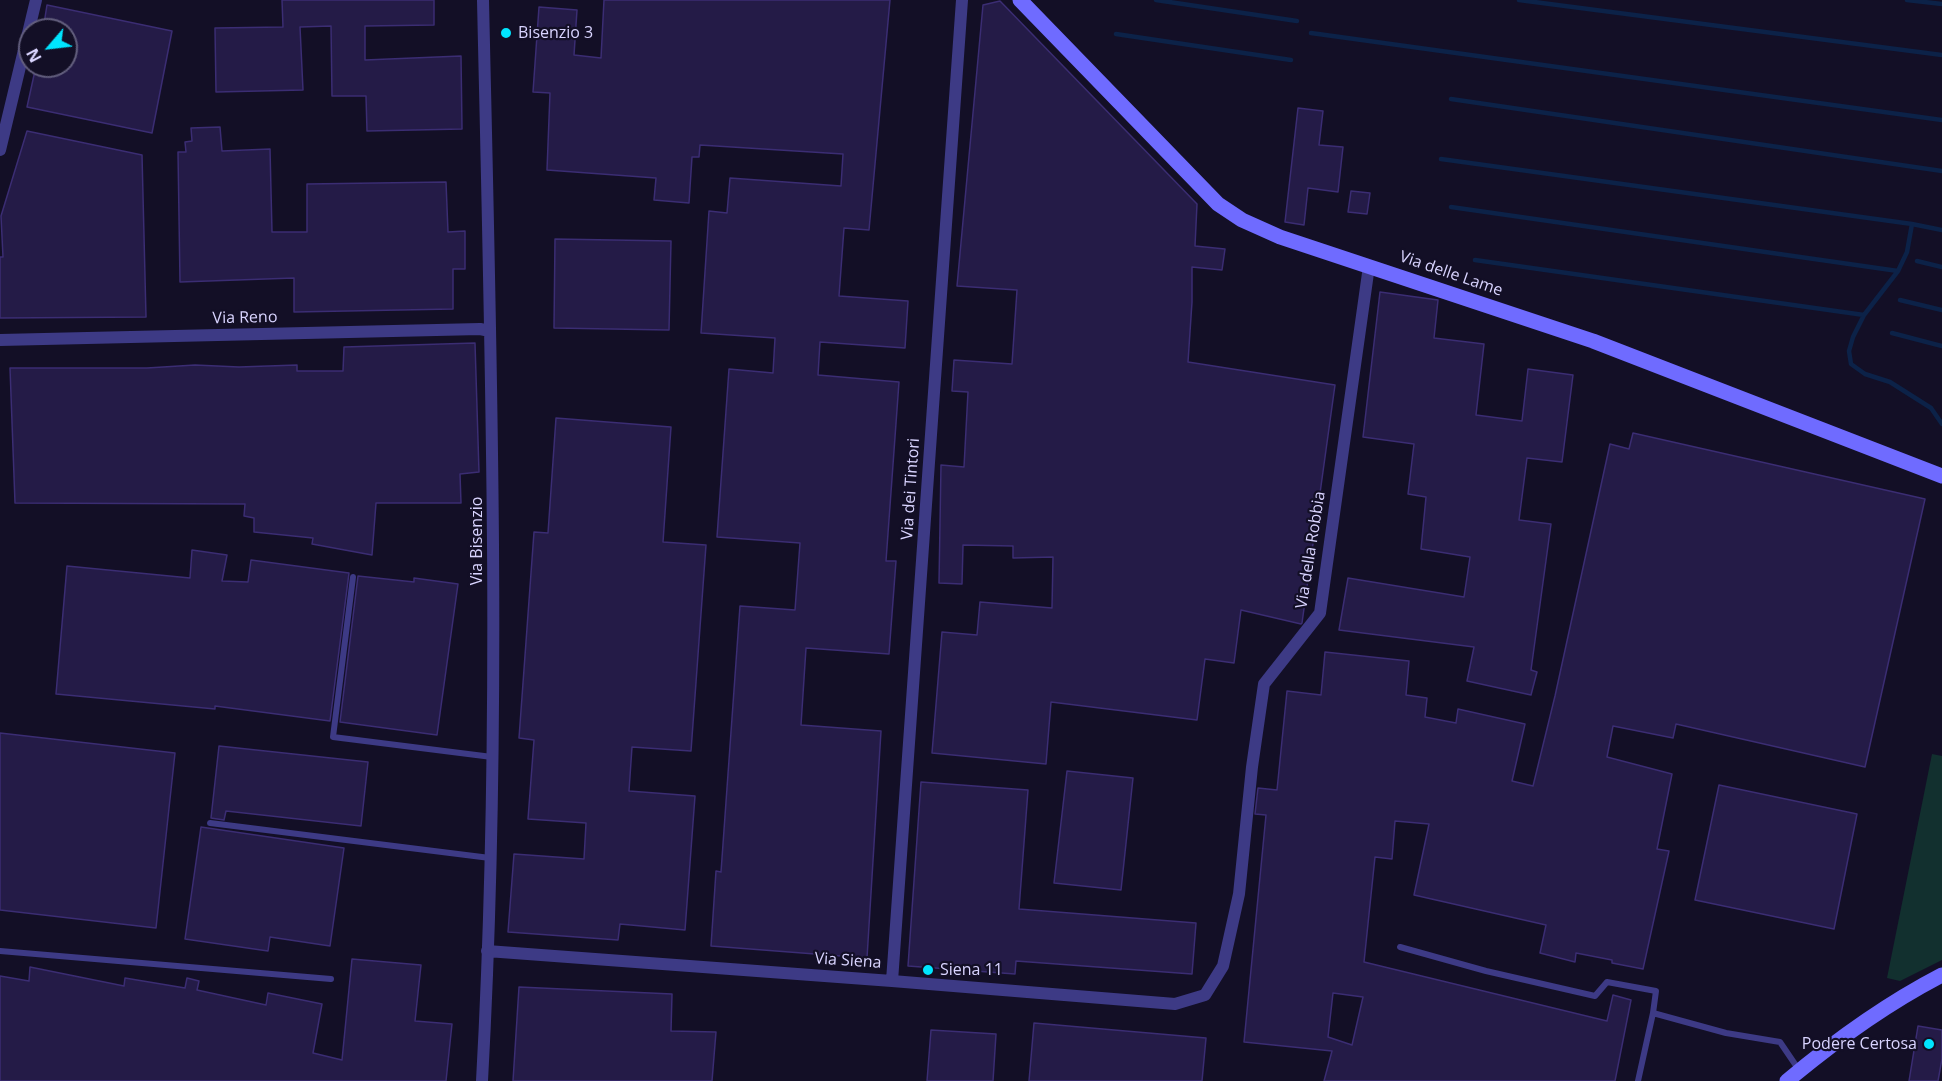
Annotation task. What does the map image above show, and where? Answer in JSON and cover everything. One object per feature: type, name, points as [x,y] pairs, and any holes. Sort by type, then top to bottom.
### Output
[{"type":"street","points":[[0,149],[36,0]]},
{"type":"street","name":"Via Bisenzio","points":[[482,1081],[490,858],[494,544],[483,0]]},
{"type":"street","name":"Via dei Tintori","points":[[892,981],[962,0]]},
{"type":"street","name":"Via delle Lame","points":[[1020,0],[1218,204],[1242,220],[1280,237],[1593,341],[1942,476]]},
{"type":"street","name":"Via della Robbia","points":[[1205,995],[1223,966],[1239,894],[1252,767],[1264,684],[1320,613],[1369,266]]},
{"type":"street","name":"Via Reno","points":[[0,340],[480,329],[490,331]]},
{"type":"street","name":"Via Siena","points":[[487,951],[1175,1004],[1205,995]]},
{"type":"street","points":[[1787,1081],[1857,1025],[1942,975]]},
{"type":"lane","points":[[353,577],[333,737],[492,757]]},
{"type":"lane","points":[[210,823],[490,858]]},
{"type":"lane","points":[[1400,947],[1486,971],[1595,996],[1607,982],[1656,991],[1638,1081]]},
{"type":"lane","points":[[0,951],[331,979]]},
{"type":"lane","points":[[1653,1012],[1726,1033],[1780,1042],[1800,1071]]},
{"type":"green space","points":[[1932,754],[1942,756],[1942,960],[1900,981],[1887,978]]},
{"type":"building","points":[[282,0],[434,0],[434,25],[365,26],[365,60],[461,56],[462,129],[367,131],[366,96],[332,96],[331,26],[300,27],[303,90],[216,92],[215,28],[283,27]]},
{"type":"building","points":[[604,0],[890,0],[869,230],[844,228],[839,296],[908,301],[905,348],[820,342],[818,375],[899,382],[886,561],[896,561],[889,654],[806,648],[801,725],[881,731],[867,958],[711,946],[716,871],[721,872],[740,606],[795,610],[800,543],[717,537],[729,369],[773,373],[775,338],[701,333],[709,211],[727,213],[730,178],[841,186],[843,154],[700,145],[699,157],[692,157],[689,203],[654,200],[656,178],[547,170],[550,93],[533,92],[539,7],[577,10],[574,55],[601,58]]},
{"type":"building","points":[[1000,1],[1197,204],[1195,246],[1225,249],[1222,270],[1192,267],[1188,362],[1335,385],[1302,623],[1241,610],[1234,663],[1205,659],[1197,720],[1051,702],[1046,764],[932,753],[942,632],[977,635],[980,602],[1052,608],[1053,557],[1013,558],[1013,546],[963,545],[962,584],[939,583],[941,465],[964,467],[968,392],[952,391],[954,360],[1012,364],[1017,290],[957,286],[983,5]]},
{"type":"building","points":[[47,5],[172,31],[152,133],[27,107],[33,78],[78,78],[78,18],[45,18]]},
{"type":"building","points":[[1298,108],[1323,111],[1319,145],[1343,147],[1338,192],[1308,188],[1304,225],[1285,222]]},
{"type":"building","points":[[220,127],[222,151],[270,149],[272,232],[307,232],[307,184],[446,182],[448,232],[465,231],[465,269],[453,269],[453,309],[294,312],[294,278],[180,282],[178,152],[186,152],[185,142],[192,141],[191,128]]},
{"type":"building","points":[[27,131],[142,155],[146,317],[0,318],[0,257],[3,257],[1,216]]},
{"type":"building","points":[[1351,191],[1370,193],[1367,214],[1348,212]]},
{"type":"building","points":[[555,239],[671,241],[669,330],[554,328]]},
{"type":"building","points":[[1380,292],[1438,300],[1434,338],[1484,344],[1476,415],[1522,421],[1528,369],[1573,375],[1562,462],[1527,458],[1519,520],[1551,524],[1531,670],[1537,672],[1531,695],[1467,681],[1474,647],[1339,630],[1348,578],[1464,597],[1470,557],[1421,549],[1426,497],[1408,494],[1414,444],[1363,437]]},
{"type":"building","points":[[475,343],[479,472],[460,474],[461,503],[376,503],[372,555],[312,544],[313,538],[254,532],[254,518],[244,516],[245,504],[15,503],[10,368],[297,365],[297,371],[343,371],[344,347]]},
{"type":"building","points":[[556,418],[671,427],[663,542],[706,545],[691,751],[632,747],[629,791],[695,796],[685,930],[620,924],[618,940],[508,932],[514,854],[584,859],[586,823],[528,819],[534,740],[519,738],[534,532],[548,533]]},
{"type":"building","points":[[1633,433],[1925,499],[1865,767],[1676,724],[1673,738],[1613,726],[1607,757],[1672,774],[1657,849],[1669,851],[1643,969],[1576,953],[1575,962],[1540,953],[1546,925],[1414,895],[1429,824],[1395,821],[1392,859],[1375,857],[1364,962],[1607,1021],[1613,995],[1631,1000],[1615,1081],[1324,1081],[1332,1051],[1244,1042],[1266,815],[1255,814],[1258,788],[1277,790],[1287,691],[1321,695],[1325,652],[1409,661],[1406,695],[1427,698],[1425,717],[1456,723],[1458,709],[1525,724],[1512,781],[1533,786],[1610,444],[1629,449]],"holes":[[[1333,993],[1363,997],[1352,1045],[1328,1037]]]},
{"type":"building","points":[[192,550],[227,555],[222,581],[248,582],[251,560],[349,573],[330,721],[215,706],[215,709],[56,694],[67,566],[190,578]]},
{"type":"building","points":[[358,576],[414,582],[414,578],[458,584],[437,735],[340,722]]},
{"type":"building","points":[[0,733],[175,753],[156,928],[0,910]]},
{"type":"building","points":[[219,746],[368,762],[361,826],[226,811],[224,820],[211,818]]},
{"type":"building","points":[[1067,771],[1133,778],[1121,890],[1054,883]]},
{"type":"building","points":[[921,782],[1028,790],[1019,909],[1196,923],[1192,974],[1016,961],[1015,974],[908,966]]},
{"type":"building","points":[[1719,785],[1857,814],[1834,929],[1695,900]]},
{"type":"building","points":[[201,827],[344,848],[330,946],[270,937],[268,951],[185,939]]},
{"type":"building","points":[[352,959],[421,965],[415,1021],[452,1024],[446,1081],[0,1081],[0,976],[29,981],[30,967],[124,986],[125,978],[185,988],[187,978],[199,981],[197,990],[266,1005],[268,993],[322,1004],[313,1053],[342,1060]]},
{"type":"building","points":[[519,987],[672,994],[671,1031],[716,1032],[712,1081],[513,1081]]},
{"type":"building","points":[[1034,1023],[1206,1038],[1202,1081],[1029,1081]]},
{"type":"building","name":"Podere Certosa","points":[[1918,1026],[1942,1030],[1942,1059],[1938,1081],[1909,1081]]},
{"type":"building","points":[[931,1030],[996,1034],[993,1081],[927,1081]]},
{"type":"waterway","points":[[1156,0],[1297,21]]},
{"type":"waterway","points":[[1519,0],[1942,55]]},
{"type":"waterway","points":[[1907,0],[1942,4]]},
{"type":"waterway","points":[[1311,33],[1942,120]]},
{"type":"waterway","points":[[1116,34],[1291,60]]},
{"type":"waterway","points":[[1451,99],[1942,171]]},
{"type":"waterway","points":[[1441,159],[1942,230]]},
{"type":"waterway","points":[[1451,207],[1898,271]]},
{"type":"waterway","points":[[1912,224],[1907,252],[1898,271],[1864,315],[1849,351],[1851,364],[1865,374],[1890,382],[1931,408],[1942,424]]},
{"type":"waterway","points":[[1475,260],[1864,315]]},
{"type":"waterway","points":[[1917,261],[1942,267]]},
{"type":"waterway","points":[[1900,300],[1942,310]]},
{"type":"waterway","points":[[1892,333],[1942,346]]},
{"type":"place","name":"Bisenzio 3","points":[[506,33]]},
{"type":"place","name":"Siena 11","points":[[928,970]]},
{"type":"place","name":"Podere Certosa","points":[[1929,1044]]}]
